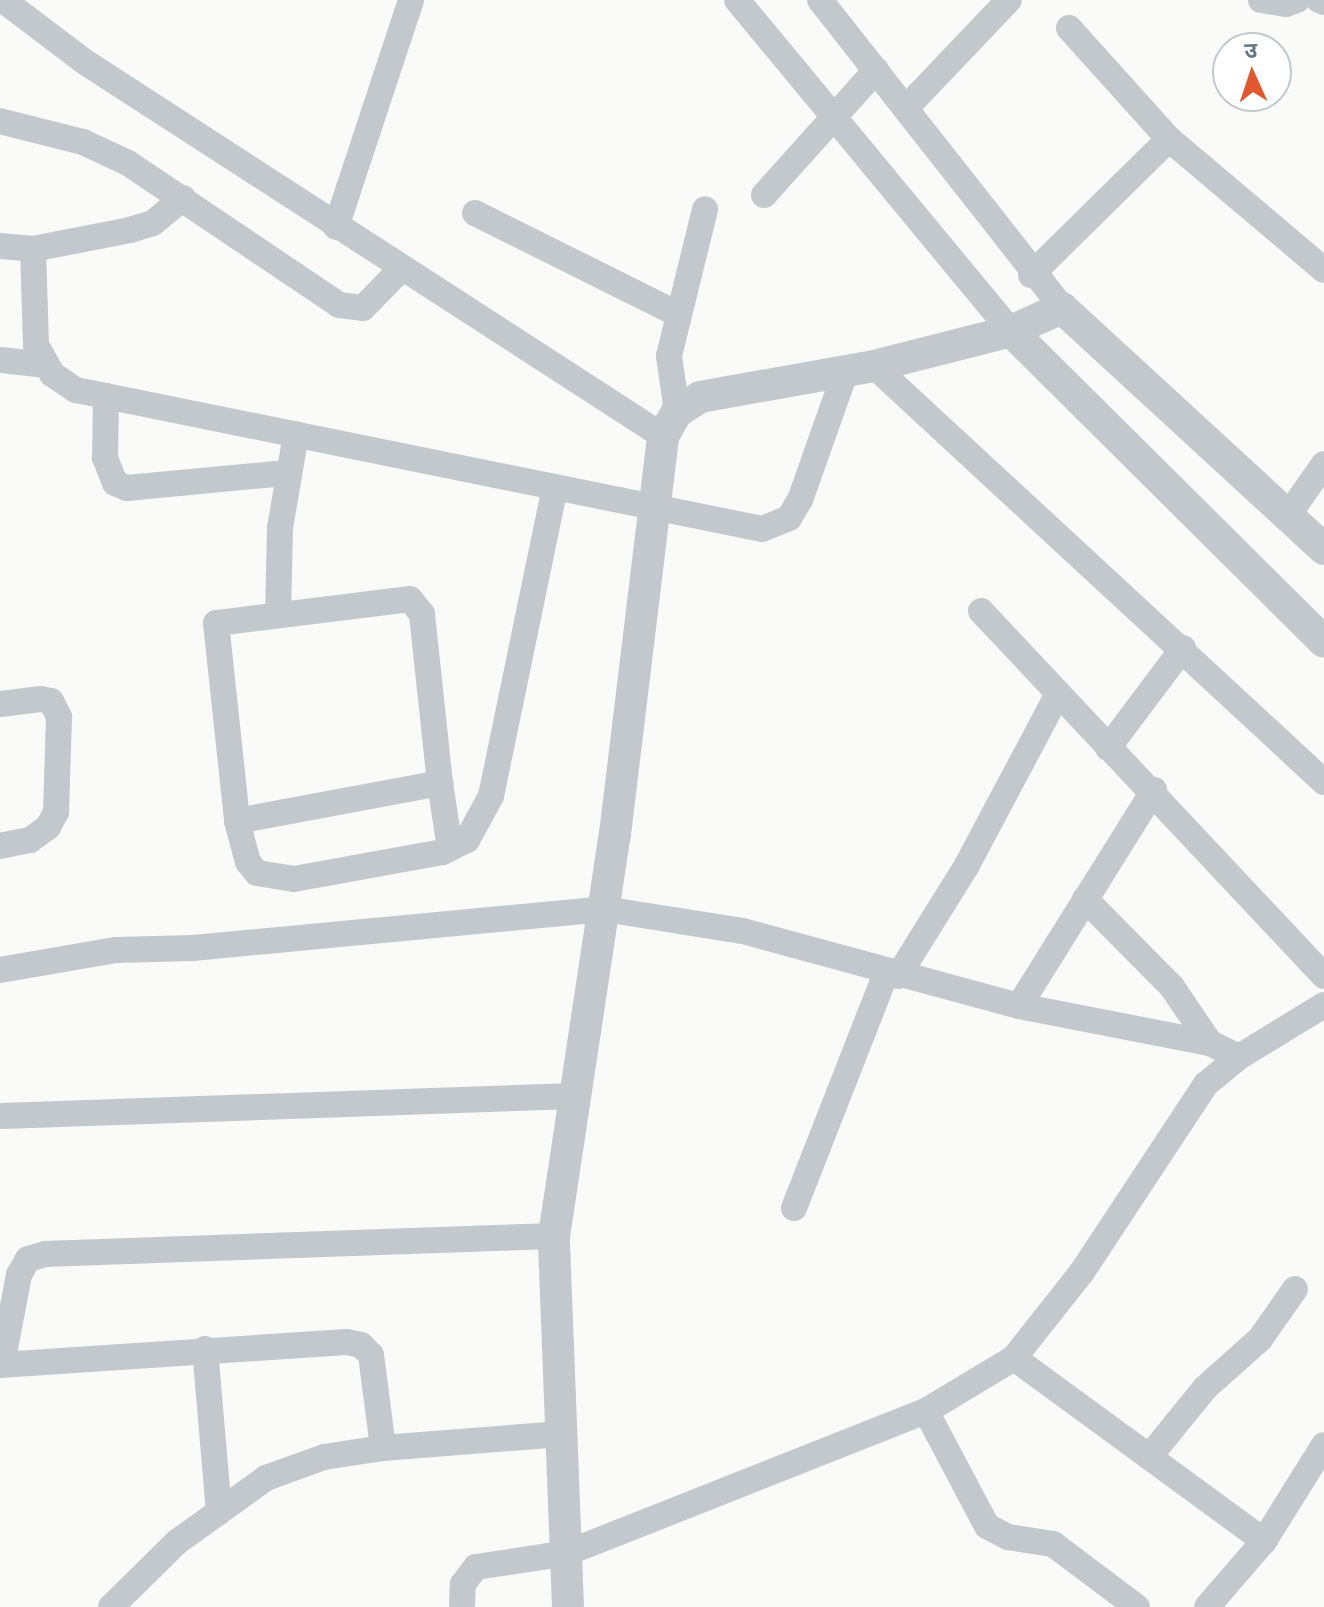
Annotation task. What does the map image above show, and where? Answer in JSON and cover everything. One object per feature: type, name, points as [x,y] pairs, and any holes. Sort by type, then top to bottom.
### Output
[{"type":"street","points":[[3,0],[85,62],[401,269],[670,424]]},
{"type":"street","points":[[336,227],[411,0]]},
{"type":"street","points":[[737,0],[1011,331],[1324,642]]},
{"type":"street","points":[[820,0],[906,108],[1031,275],[1062,308],[1324,549]]},
{"type":"street","points":[[906,108],[1009,0]]},
{"type":"street","points":[[1261,0],[1286,4],[1297,0]]},
{"type":"street","points":[[1069,28],[1169,139],[1324,270]]},
{"type":"street","points":[[764,195],[876,70]]},
{"type":"street","points":[[0,121],[83,142],[183,198],[339,305],[363,308],[401,269]]},
{"type":"street","points":[[1031,275],[1169,139]]},
{"type":"street","points":[[0,246],[33,249],[153,223],[183,198]]},
{"type":"street","points":[[568,1607],[554,1236],[604,909],[655,508],[670,424],[669,356],[676,313],[705,209]]},
{"type":"street","points":[[475,213],[676,313]]},
{"type":"street","points":[[33,249],[36,345],[47,365],[76,390],[762,529],[778,526],[800,500],[860,368]]},
{"type":"street","points":[[670,424],[700,397],[860,368],[1011,331],[1062,308]]},
{"type":"street","points":[[0,360],[47,365]]},
{"type":"street","points":[[860,368],[1183,648],[1324,782]]},
{"type":"street","points":[[106,396],[105,458],[115,483],[127,488],[286,473]]},
{"type":"street","points":[[278,615],[286,473],[296,434]]},
{"type":"street","points":[[1289,514],[1324,464]]},
{"type":"street","points":[[450,848],[417,605],[410,599],[216,623],[237,821],[248,862],[257,873],[275,880],[450,848],[467,840],[491,796],[555,488]]},
{"type":"street","points":[[981,611],[1108,748],[1154,790],[1324,976]]},
{"type":"street","points":[[1108,748],[1183,648]]},
{"type":"street","points":[[794,1208],[892,974],[967,865],[1058,694]]},
{"type":"street","points":[[0,704],[41,699],[51,701],[59,717],[56,812],[48,827],[30,840],[0,846]]},
{"type":"street","points":[[237,821],[440,783]]},
{"type":"street","points":[[1019,1006],[1154,790]]},
{"type":"street","points":[[1085,899],[1172,987],[1210,1043]]},
{"type":"street","points":[[0,970],[116,950],[193,948],[604,909],[743,931],[892,974],[1019,1006],[1210,1043],[1239,1057]]},
{"type":"street","points":[[462,1607],[463,1584],[476,1567],[567,1553],[926,1411],[1014,1358],[1082,1272],[1206,1084],[1239,1057],[1324,1005]]},
{"type":"street","points":[[2,1116],[575,1096]]},
{"type":"street","points":[[383,1448],[371,1355],[361,1345],[205,1349],[1,1364],[19,1275],[28,1259],[45,1254],[554,1236]]},
{"type":"street","points":[[1149,1457],[1212,1381],[1260,1339],[1295,1289]]},
{"type":"street","points":[[205,1349],[219,1512]]},
{"type":"street","points":[[1014,1358],[1264,1541]]},
{"type":"street","points":[[926,1411],[987,1526],[1008,1537],[1053,1544],[1137,1607]]},
{"type":"street","points":[[111,1607],[177,1542],[266,1478],[324,1457],[383,1448],[561,1434]]},
{"type":"street","points":[[1207,1607],[1264,1541],[1324,1445]]}]
